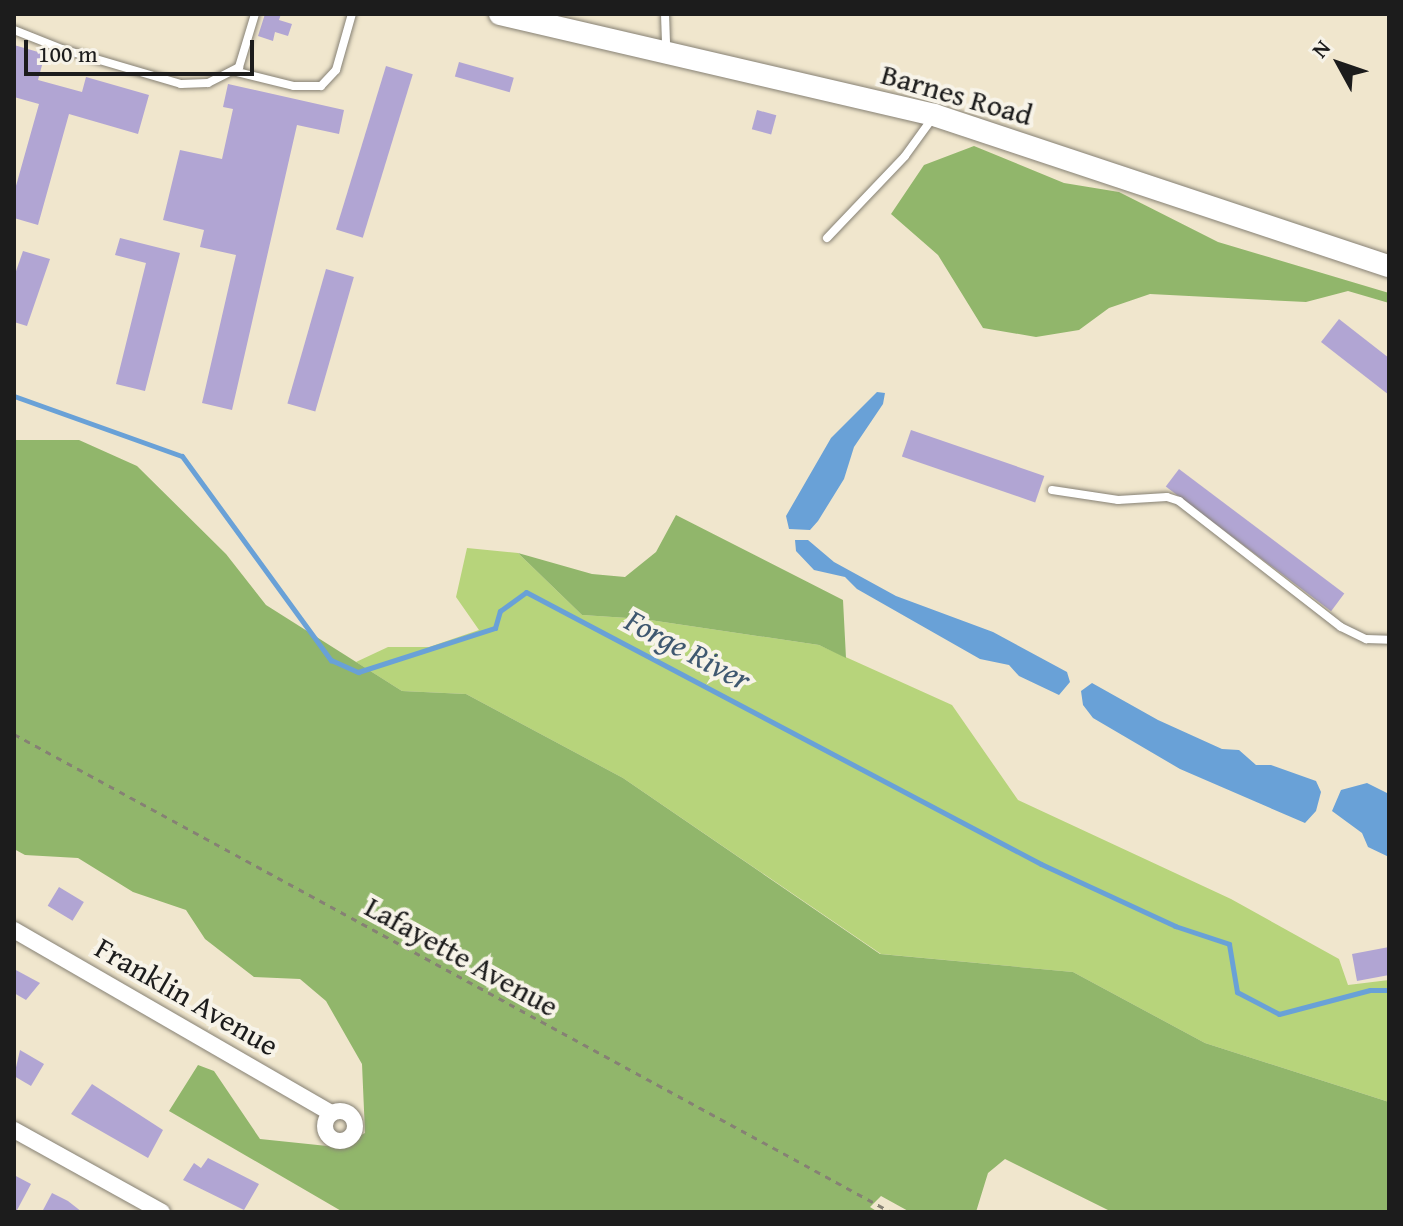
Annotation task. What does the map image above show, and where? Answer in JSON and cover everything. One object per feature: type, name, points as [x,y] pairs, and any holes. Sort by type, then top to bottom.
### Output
[{"type":"street","name":"Barnes Road","points":[[500,14],[934,115],[1389,266]]},
{"type":"street","name":"Franklin Avenue","points":[[14,930],[331,1113]]},
{"type":"street","points":[[14,1130],[153,1210]]},
{"type":"lane","points":[[233,71],[255,14]]},
{"type":"lane","points":[[14,30],[62,49],[181,84],[208,83],[233,71],[294,86],[321,86],[336,70],[352,14]]},
{"type":"lane","points":[[665,14],[665,52]]},
{"type":"lane","points":[[827,238],[905,156],[934,115]]},
{"type":"lane","points":[[1052,490],[1118,500],[1167,497],[1179,501],[1341,627],[1366,639],[1389,640]]},
{"type":"path","name":"Lafayette Avenue","points":[[14,734],[891,1212]]},
{"type":"green space","points":[[974,146],[1064,183],[1119,192],[1218,242],[1389,293],[1389,303],[1348,291],[1306,302],[1150,294],[1109,308],[1079,330],[1036,337],[983,328],[938,255],[891,214],[924,165]]},
{"type":"green space","points":[[14,440],[79,440],[137,466],[226,554],[266,605],[402,691],[466,694],[623,778],[880,954],[1073,972],[1205,1043],[1389,1102],[1389,1212],[1112,1212],[1005,1159],[988,1173],[976,1212],[910,1212],[881,1196],[870,1207],[878,1212],[343,1212],[169,1111],[198,1065],[214,1071],[260,1139],[337,1147],[365,1133],[362,1064],[326,1001],[300,979],[254,977],[205,939],[186,910],[133,892],[78,858],[25,855],[14,849]]},
{"type":"green space","points":[[676,515],[843,600],[846,658],[819,645],[643,619],[582,615],[518,553],[592,574],[625,577],[656,552]]},
{"type":"green space","points":[[467,548],[518,553],[582,615],[643,619],[819,645],[952,705],[1018,800],[1231,899],[1339,959],[1348,985],[1389,980],[1389,1102],[1205,1043],[1073,972],[881,954],[623,778],[466,694],[402,691],[356,662],[388,647],[429,647],[479,630],[456,597]]},
{"type":"water","points":[[877,392],[885,393],[883,404],[854,447],[844,479],[818,521],[810,530],[789,529],[786,516],[831,438]]},
{"type":"water","points":[[795,540],[808,540],[834,562],[896,596],[993,632],[1067,672],[1070,682],[1059,695],[1019,676],[1009,665],[980,659],[857,589],[845,577],[814,570],[796,551]]},
{"type":"water","points":[[1092,683],[1158,720],[1222,749],[1239,750],[1256,765],[1271,765],[1316,781],[1321,792],[1316,811],[1305,823],[1180,769],[1093,718],[1083,705],[1081,691]]},
{"type":"water","points":[[1367,783],[1389,794],[1389,857],[1368,847],[1362,833],[1332,811],[1341,790]]},
{"type":"building","points":[[265,14],[281,14],[279,20],[292,24],[288,36],[275,32],[273,41],[258,36]]},
{"type":"building","points":[[14,45],[45,54],[38,80],[82,92],[86,77],[149,95],[138,134],[69,114],[38,225],[14,218],[14,193],[39,104],[14,97]]},
{"type":"building","points":[[459,62],[514,78],[510,92],[455,76]]},
{"type":"building","points":[[386,66],[413,74],[363,238],[336,230]]},
{"type":"building","points":[[228,84],[344,110],[339,134],[297,125],[232,410],[202,403],[236,255],[200,247],[204,230],[163,220],[180,150],[222,159],[233,109],[223,107]]},
{"type":"building","points":[[757,110],[776,115],[771,134],[752,129]]},
{"type":"building","points":[[120,238],[180,253],[145,391],[116,384],[146,263],[115,255]]},
{"type":"building","points":[[23,251],[50,259],[27,326],[14,322],[14,277]]},
{"type":"building","points":[[326,269],[354,277],[315,412],[287,404]]},
{"type":"building","points":[[1339,319],[1389,358],[1389,395],[1321,342]]},
{"type":"building","points":[[911,430],[1044,476],[1035,502],[902,456]]},
{"type":"building","points":[[1179,469],[1344,594],[1331,611],[1166,487]]},
{"type":"building","points":[[59,887],[84,902],[73,921],[48,906]]},
{"type":"building","points":[[1389,947],[1389,975],[1357,981],[1352,954]]},
{"type":"building","points":[[14,969],[40,983],[26,1000],[14,993]]},
{"type":"building","points":[[20,1050],[44,1064],[31,1086],[14,1076]]},
{"type":"building","points":[[92,1084],[163,1130],[148,1158],[71,1114]]},
{"type":"building","points":[[208,1158],[259,1184],[244,1210],[183,1180],[194,1163],[201,1168]]},
{"type":"building","points":[[14,1175],[31,1184],[16,1212],[14,1212]]},
{"type":"building","points":[[52,1193],[68,1201],[82,1212],[42,1212]]},
{"type":"waterway","name":"Forge River","points":[[14,396],[182,456],[331,660],[358,672],[495,628],[500,611],[526,592],[1041,864],[1175,926],[1229,944],[1237,992],[1279,1014],[1370,990],[1389,990]]}]
